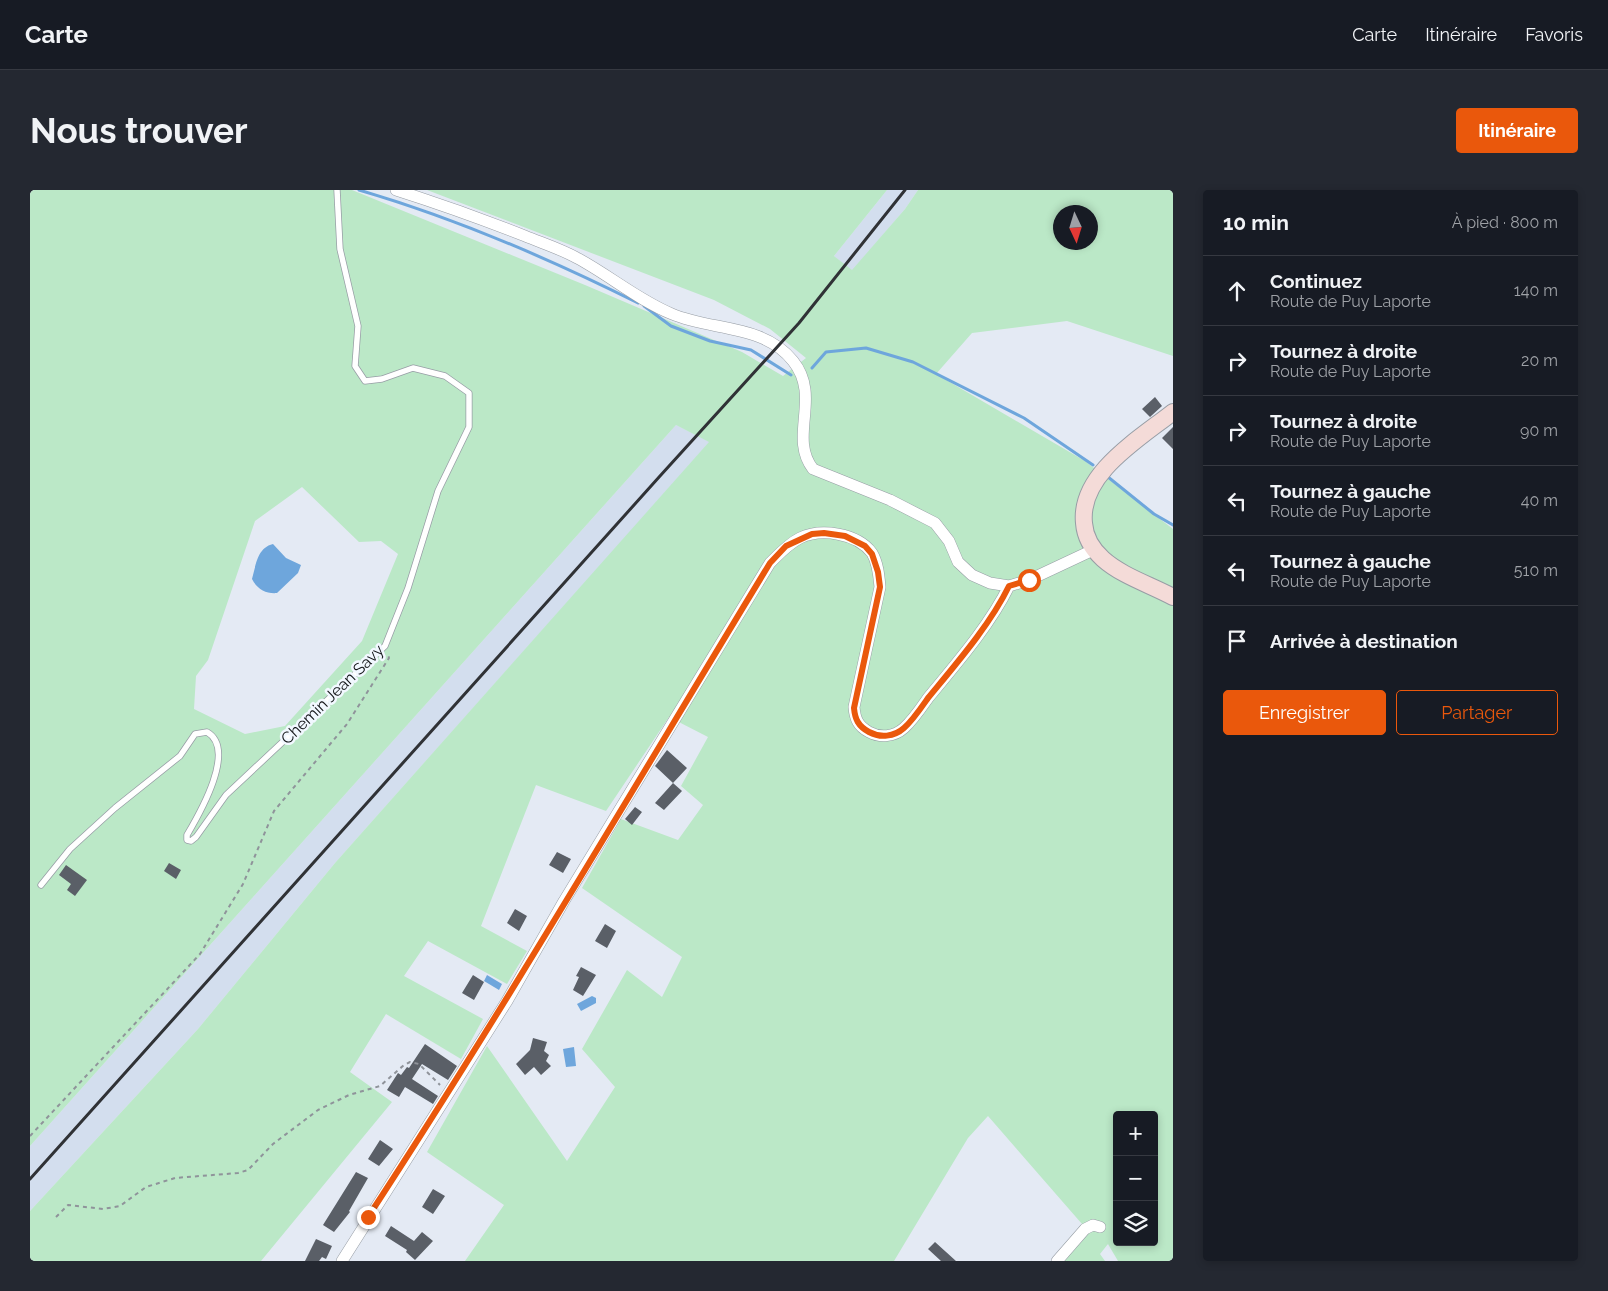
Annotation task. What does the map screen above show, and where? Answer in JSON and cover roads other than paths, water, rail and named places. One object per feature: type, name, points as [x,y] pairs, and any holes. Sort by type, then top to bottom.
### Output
[{"type":"main road","points":[[1173,412],[1106,467],[1091,486],[1083,514],[1085,530],[1093,550],[1114,567],[1173,597]]},
{"type":"street","points":[[396,190],[456,209],[576,257],[672,315],[760,336],[774,343],[794,362],[805,384],[807,392],[804,444],[808,462],[813,469],[890,500],[935,523],[946,536],[958,562],[972,575],[990,583],[1009,586],[1029,580],[1093,550]]},
{"type":"street","points":[[342,1261],[449,1094],[770,563],[786,546],[806,536],[824,533],[845,536],[861,543],[869,550],[876,561],[880,587],[854,708],[855,718],[862,729],[876,736],[892,735],[904,728],[957,662],[1002,599],[1009,586]]},
{"type":"street","points":[[1057,1261],[1086,1229],[1093,1225],[1100,1227]]},
{"type":"lane","name":"Chemin Jean Savy","points":[[41,885],[70,849],[115,808],[180,756],[195,734],[207,732],[215,736],[218,745],[216,774],[202,810],[187,835],[187,840],[191,841],[196,837],[226,795],[385,646],[408,588],[438,490],[469,427],[469,393],[445,376],[413,368],[382,379],[365,381],[355,366],[358,326],[340,249],[337,191]]},
{"type":"water","points":[[273,544],[286,558],[301,565],[298,573],[277,593],[269,593],[256,586],[252,579],[260,553]]},
{"type":"water","points":[[487,975],[502,984],[499,990],[484,981]]},
{"type":"water","points":[[592,996],[596,998],[596,1003],[581,1011],[577,1004]]},
{"type":"water","points":[[574,1047],[576,1066],[566,1067],[563,1049]]},
{"type":"waterway","points":[[359,190],[430,213],[501,240],[570,270],[638,303]]},
{"type":"waterway","points":[[644,306],[671,326],[710,341],[751,350],[791,375]]},
{"type":"waterway","points":[[812,368],[826,352],[866,348],[913,362],[1024,418],[1093,465]]},
{"type":"waterway","points":[[1108,477],[1154,514],[1173,525]]},
{"type":"railway","points":[[30,1179],[799,323],[905,190]]}]
